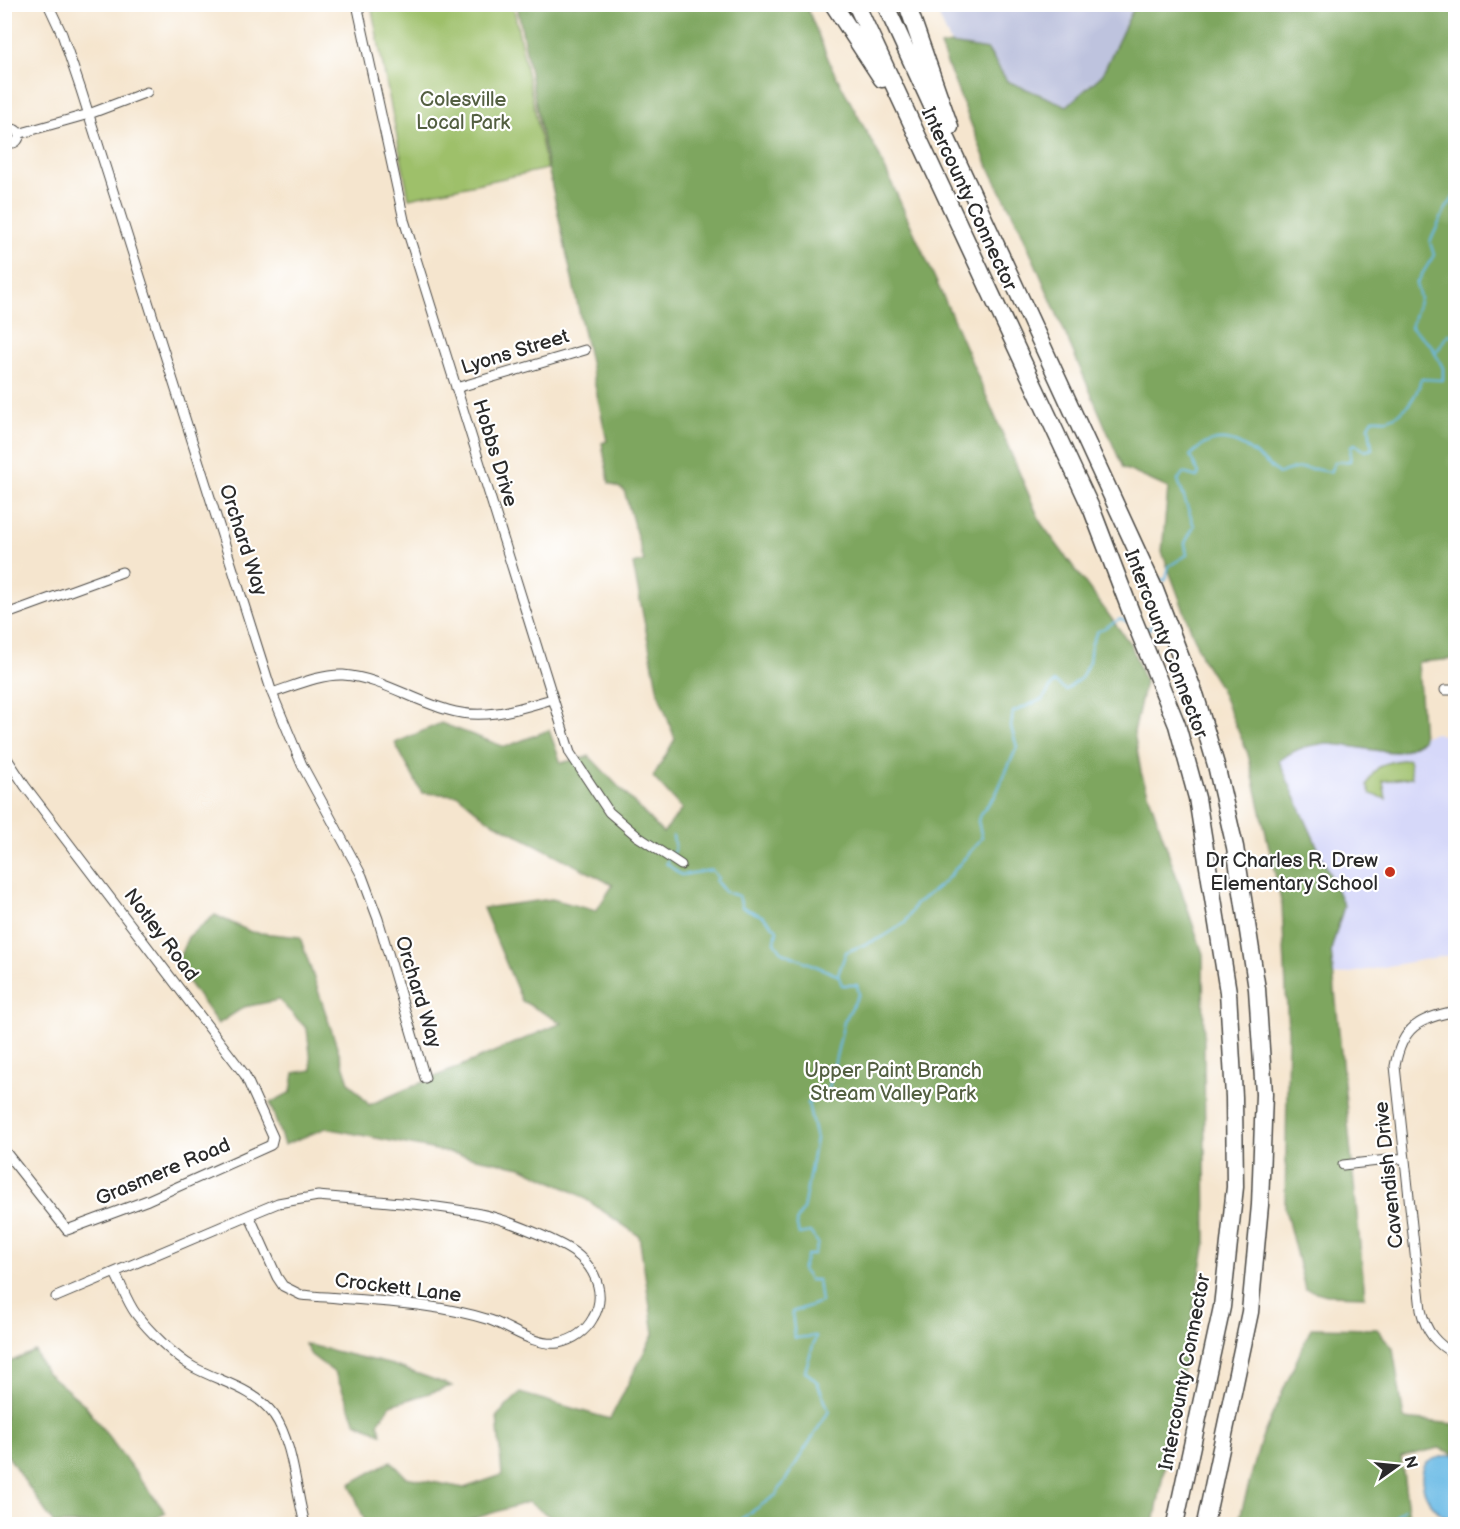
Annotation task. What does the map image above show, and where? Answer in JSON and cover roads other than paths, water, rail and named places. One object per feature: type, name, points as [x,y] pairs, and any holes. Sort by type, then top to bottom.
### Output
[{"type":"highway","points":[[833,4],[864,54],[904,111]]},
{"type":"highway","name":"Intercounty Connector","points":[[856,4],[1092,510],[1134,620],[1178,724],[1199,809],[1228,992],[1234,1097],[1235,1187],[1222,1307],[1175,1524]]},
{"type":"highway","name":"Intercounty Connector","points":[[885,4],[1109,485],[1155,590],[1196,697],[1216,765],[1235,848],[1257,989],[1264,1094],[1260,1204],[1250,1312],[1205,1524]]},
{"type":"highway","points":[[908,4],[941,96],[967,182]]},
{"type":"street","name":"Orchard Way","points":[[48,4],[62,34],[89,114],[272,693],[302,765],[362,876],[378,919],[425,1078]]},
{"type":"street","name":"Hobbs Drive","points":[[357,4],[404,220],[570,753],[609,812],[637,837],[681,865]]},
{"type":"street","points":[[18,134],[89,114],[147,92]]},
{"type":"street","name":"Lyons Street","points":[[456,388],[585,350]]},
{"type":"street","points":[[4,615],[122,572]]},
{"type":"street","points":[[272,693],[319,678],[341,675],[364,678],[448,711],[472,715],[508,711],[552,699]]},
{"type":"street","points":[[1445,690],[1455,690]]},
{"type":"street","name":"Notley Road","points":[[4,754],[25,786],[245,1075],[273,1137],[271,1145]]},
{"type":"street","name":"Cavendish Drive","points":[[1455,1011],[1418,1022],[1402,1041],[1395,1066],[1424,1323],[1437,1343],[1455,1355]]},
{"type":"street","name":"Grasmere Road","points":[[4,1150],[67,1230],[148,1200],[271,1145]]},
{"type":"street","points":[[1343,1165],[1405,1158]]},
{"type":"street","name":"Crockett Lane","points":[[57,1297],[115,1274],[249,1215],[278,1203],[318,1196],[483,1215],[507,1222],[579,1256],[593,1272],[598,1284],[598,1310],[585,1329],[572,1338],[550,1343],[536,1341],[492,1321],[449,1309],[301,1295],[283,1286],[277,1277],[249,1215]]},
{"type":"street","points":[[115,1274],[136,1313],[181,1358],[262,1401],[274,1416],[288,1451],[303,1524]]},
{"type":"water","points":[[1456,1455],[1455,1520],[1440,1513],[1428,1499],[1424,1491],[1422,1473],[1425,1465],[1431,1460]]},
{"type":"waterway","points":[[1435,353],[1432,346],[1411,327],[1420,298],[1416,284],[1434,255],[1430,242],[1445,210],[1456,194]]},
{"type":"waterway","points":[[1156,576],[1165,581],[1169,566],[1187,555],[1185,543],[1194,526],[1178,480],[1183,473],[1197,477],[1199,473],[1190,456],[1202,446],[1214,441],[1225,440],[1236,443],[1258,456],[1279,474],[1297,468],[1330,472],[1335,462],[1350,461],[1351,446],[1355,444],[1365,451],[1372,449],[1369,426],[1373,419],[1388,419],[1400,413],[1414,398],[1421,379],[1443,380],[1443,368],[1435,353],[1449,334],[1456,337]]},
{"type":"waterway","points":[[1145,627],[1150,629],[1155,618],[1152,605]]},
{"type":"waterway","points":[[734,1524],[776,1495],[829,1411],[817,1382],[805,1371],[816,1336],[795,1338],[792,1312],[821,1302],[818,1280],[810,1280],[802,1270],[807,1255],[814,1255],[818,1243],[810,1232],[799,1234],[796,1222],[803,1210],[816,1139],[808,1103],[828,1092],[844,1022],[859,994],[857,985],[842,985],[838,975],[846,952],[883,937],[905,923],[915,905],[944,882],[982,838],[978,821],[980,814],[995,796],[1017,747],[1011,727],[1013,712],[1043,699],[1054,682],[1066,690],[1081,678],[1089,662],[1091,645],[1097,632],[1120,619],[1128,622]]},
{"type":"waterway","points":[[671,856],[675,849],[673,836]]},
{"type":"waterway","points":[[668,860],[666,863],[681,875],[712,870],[718,878],[716,881],[725,892],[739,896],[742,907],[764,917],[777,930],[775,942],[782,952],[837,975]]},
{"type":"waterway","points":[[1388,1524],[1404,1509]]},
{"type":"place","name":"Dr Charles R. Drew Elementary School","points":[[1390,872]]},
{"type":"park label","name":"Colesville Local Park","points":[[463,112]]},
{"type":"park label","name":"Upper Paint Branch Stream Valley Park","points":[[893,1082]]}]
